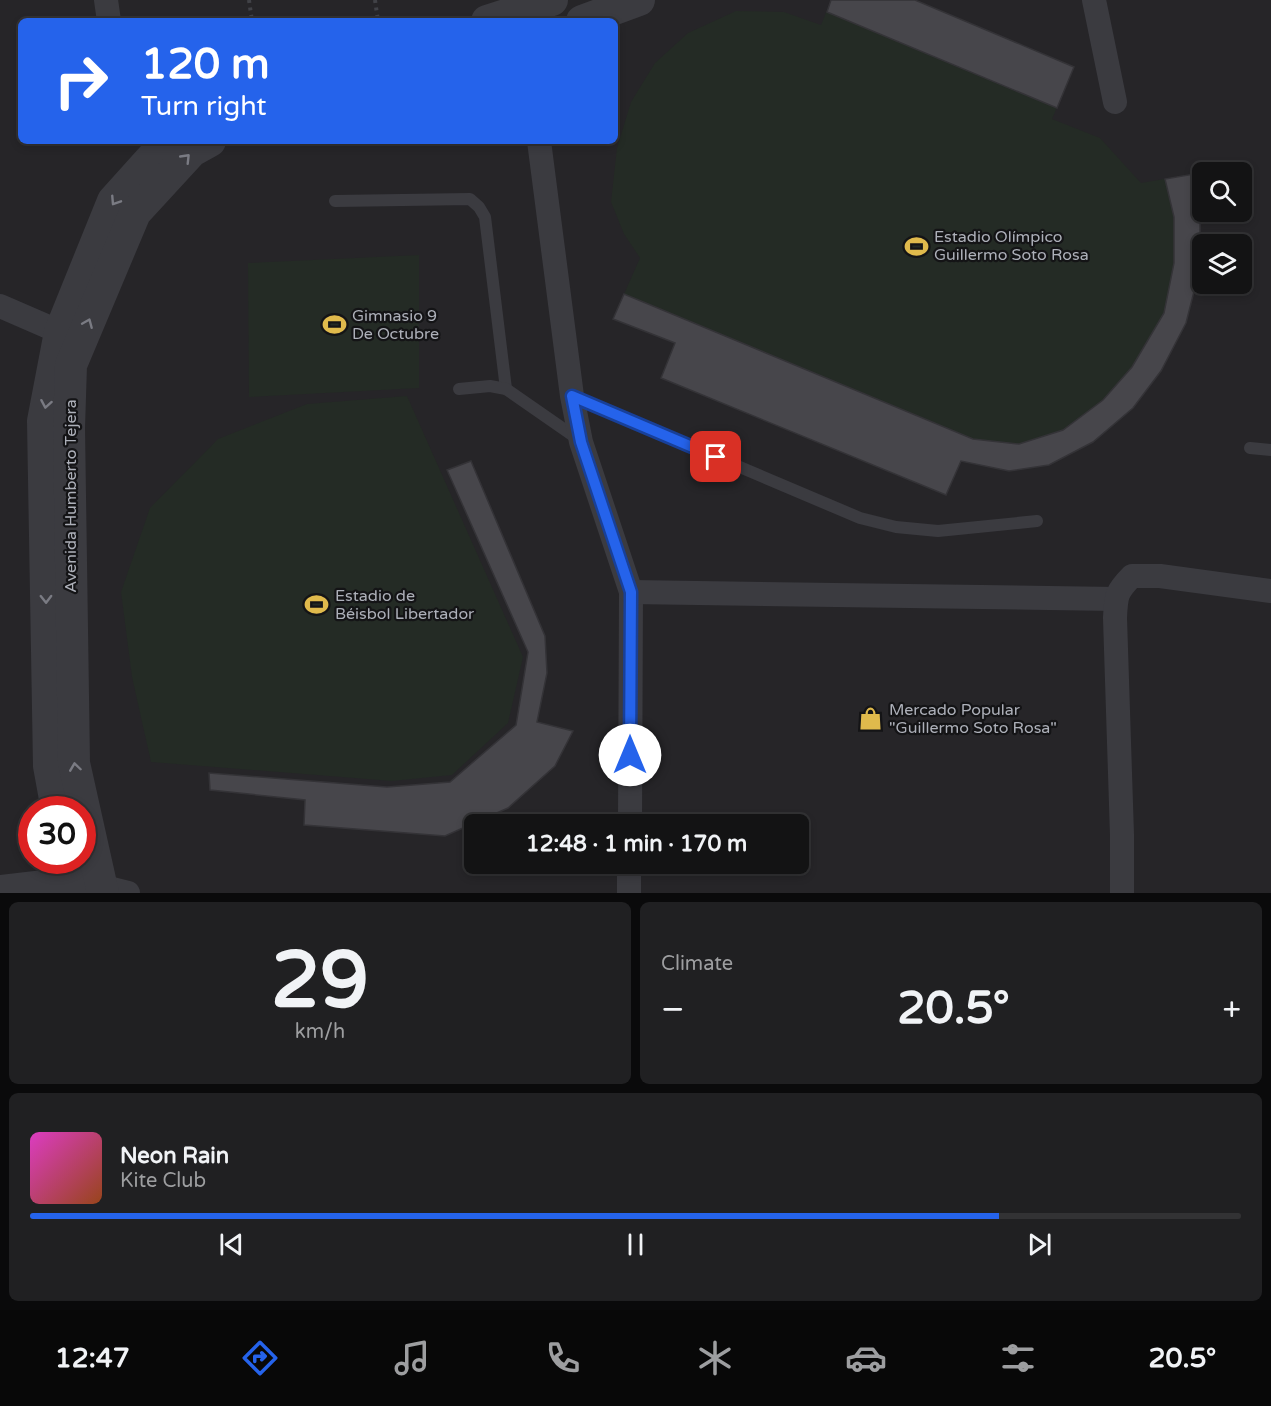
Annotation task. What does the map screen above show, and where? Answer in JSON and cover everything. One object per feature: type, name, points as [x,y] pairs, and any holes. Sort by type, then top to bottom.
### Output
[{"type":"street","points":[[106,0],[109,18]]},
{"type":"street","points":[[508,14],[552,0]]},
{"type":"street","points":[[590,18],[639,0]]},
{"type":"street","points":[[1094,0],[1115,102]]},
{"type":"street","name":"Avenida Humberto Tejera","points":[[54,796],[49,766],[43,421],[60,332],[113,201],[164,144]]},
{"type":"street","name":"Avenida Humberto Tejera","points":[[90,885],[74,763],[69,428],[71,365],[135,213],[192,151],[205,144]]},
{"type":"street","points":[[539,144],[572,396],[581,442],[631,592],[630,814]]},
{"type":"street","points":[[0,306],[60,332]]},
{"type":"street","points":[[1122,893],[1115,618],[1116,599],[1120,588],[1132,576],[1160,576],[1271,591]]},
{"type":"street","points":[[631,592],[1116,599]]},
{"type":"street","points":[[629,893],[630,874]]},
{"type":"street","points":[[0,891],[90,885]]},
{"type":"lane","points":[[335,201],[470,199],[479,207],[485,217],[506,389]]},
{"type":"lane","points":[[459,389],[490,386],[506,389],[581,442]]},
{"type":"lane","points":[[572,396],[860,518],[878,523],[938,531],[1037,521]]},
{"type":"lane","points":[[1250,448],[1271,450]]},
{"type":"path","points":[[249,0],[252,18]]},
{"type":"path","points":[[375,0],[378,18]]},
{"type":"shaded area","points":[[0,0],[1271,0],[1271,893],[0,893]]},
{"type":"shaded area","name":"Estadio Olímpico Guillermo Soto Rosa","points":[[831,0],[915,0],[1074,67],[1052,119],[1100,138],[1141,183],[1192,174],[1192,222],[1200,222],[1200,234],[1192,234],[1192,289],[1161,371],[1133,408],[1093,442],[1049,465],[1009,471],[961,461],[946,495],[661,378],[675,343],[613,319],[640,258],[624,234],[611,202],[617,148],[631,102],[655,63],[688,33],[736,11],[784,12],[821,25]]},
{"type":"shaded area","name":"Gimnasio 9 De Octubre","points":[[419,255],[419,388],[249,397],[248,263]]},
{"type":"shaded area","points":[[407,396],[523,657],[508,723],[452,775],[392,781],[151,762],[132,677],[121,592],[150,508],[218,439],[307,404]]},
{"type":"building","points":[[831,0],[915,0],[1074,67],[1057,108],[827,12]]},
{"type":"building","points":[[1192,174],[1192,222],[1200,222],[1200,234],[1192,234],[1193,294],[1186,323],[1161,371],[1133,408],[1093,442],[1049,465],[1009,471],[961,461],[946,495],[661,378],[675,343],[613,319],[624,294],[973,439],[1019,444],[1063,430],[1103,400],[1132,367],[1164,313],[1174,263],[1174,217],[1165,179]]},
{"type":"building","points":[[471,461],[545,636],[547,673],[537,722],[573,731],[555,766],[508,808],[494,814],[464,814],[464,828],[445,836],[304,825],[305,800],[210,790],[209,773],[387,787],[450,782],[516,725],[528,652],[447,470]]},
{"type":"place","name":"Estadio Olímpico Guillermo Soto Rosa","points":[[916,246]]},
{"type":"place","name":"Gimnasio 9 De Octubre","points":[[334,325]]},
{"type":"place","name":"Estadio de Béisbol Libertador","points":[[317,605]]},
{"type":"place","name":"Mercado Popular \"Guillermo Soto Rosa\"","points":[[871,719]]},
{"type":"route","points":[[630,755],[631,592],[581,442],[572,396],[716,457]]}]
